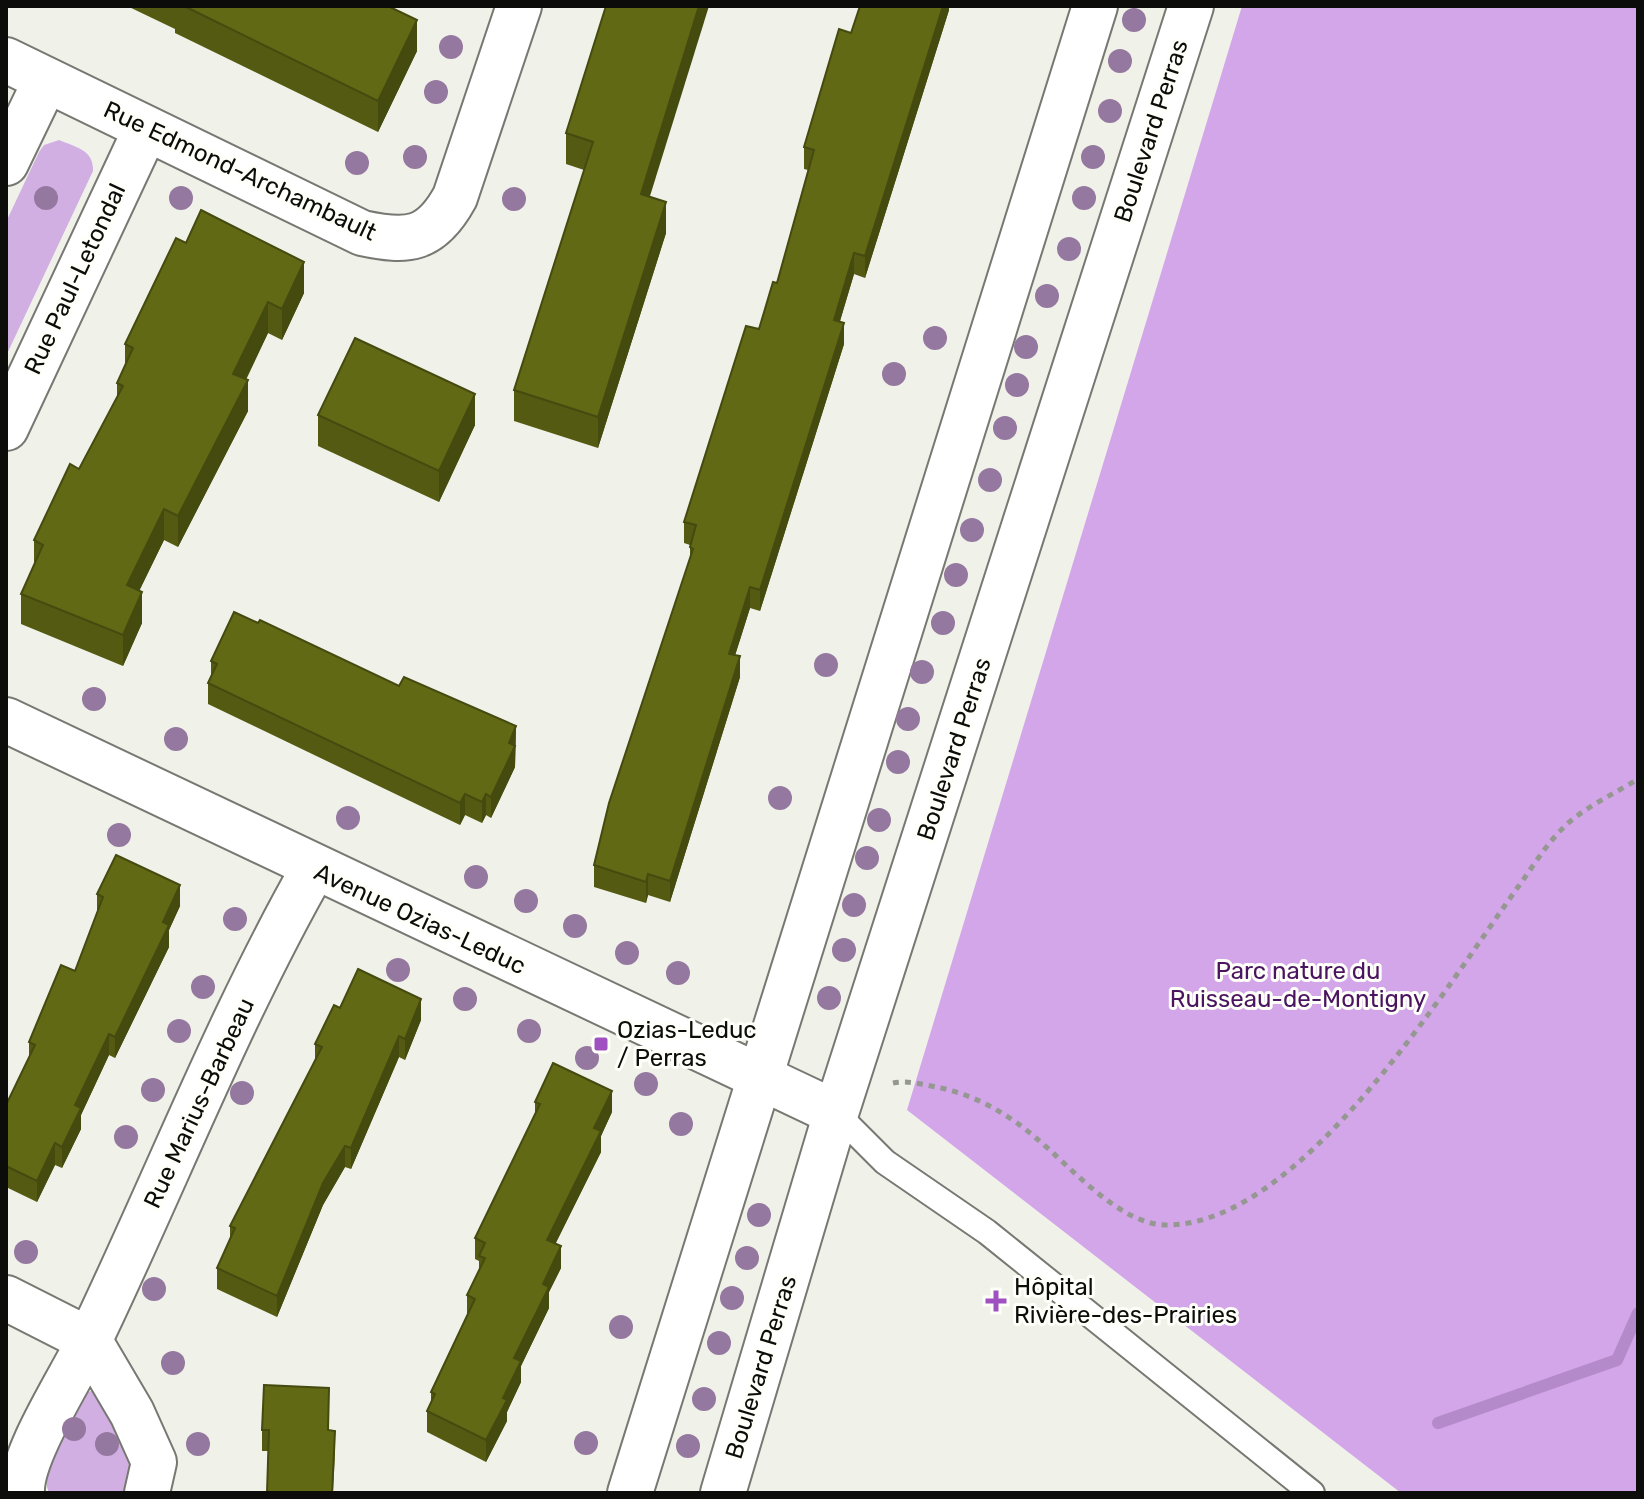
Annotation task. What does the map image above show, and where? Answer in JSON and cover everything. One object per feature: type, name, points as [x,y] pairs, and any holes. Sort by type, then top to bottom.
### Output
[{"type":"main road","name":"Rue Edmond-Archambault","points":[[6,60],[145,131],[362,233],[395,240],[421,235],[443,219],[455,197],[519,6]]},
{"type":"main road","points":[[630,1493],[1095,6]]},
{"type":"main road","name":"Boulevard Perras","points":[[723,1493],[836,1113],[1191,6]]},
{"type":"main road","points":[[6,163],[46,80]]},
{"type":"main road","name":"Rue Paul-Letondal","points":[[6,428],[145,131]]},
{"type":"main road","name":"Avenue Ozias-Leduc","points":[[6,720],[836,1113]]},
{"type":"main road","name":"Rue Marius-Barbeau","points":[[22,1493],[24,1468],[89,1340],[277,934],[314,868]]},
{"type":"main road","points":[[6,1298],[89,1340],[132,1413],[154,1462],[147,1493]]},
{"type":"lane","points":[[836,1113],[885,1162],[987,1232],[1312,1493]]},
{"type":"path","points":[[896,1082],[956,1092],[994,1108],[1037,1138],[1102,1195],[1144,1220],[1165,1225],[1185,1223],[1236,1208],[1286,1175],[1367,1094],[1563,827],[1638,779]]},
{"type":"shaded area","points":[[59,140],[87,154],[93,171],[6,356],[6,222],[39,152],[44,145]]},
{"type":"shaded area","points":[[99,1388],[124,1439],[129,1465],[124,1493],[49,1493],[47,1469],[57,1442],[83,1394]]},
{"type":"green space","name":"Parc nature du Ruisseau-de-Montigny","points":[[1242,6],[1638,6],[1638,1493],[1401,1493],[907,1110]]},
{"type":"building","points":[[184,6],[388,6],[417,20],[378,101]]},
{"type":"building","points":[[606,6],[699,6],[641,194],[666,202],[598,417],[514,390],[593,142],[566,133]]},
{"type":"building","points":[[860,6],[943,6],[865,256],[854,253],[834,320],[844,323],[760,590],[750,587],[729,654],[740,656],[670,881],[648,874],[646,882],[594,865],[609,803],[693,549],[690,547],[696,525],[684,522],[746,326],[759,329],[773,282],[777,283],[814,150],[804,147],[839,29],[851,33]]},
{"type":"building","points":[[201,210],[304,262],[282,309],[268,302],[233,374],[248,380],[178,516],[164,509],[127,585],[142,592],[123,635],[21,594],[43,545],[34,540],[70,464],[79,469],[123,386],[117,383],[133,348],[125,344],[176,238],[186,243]]},
{"type":"building","points":[[355,338],[475,394],[439,471],[318,415]]},
{"type":"building","points":[[234,612],[258,623],[260,620],[399,686],[404,677],[516,726],[509,743],[515,746],[491,797],[486,794],[482,802],[465,794],[460,803],[208,683],[217,664],[211,661]]},
{"type":"building","points":[[116,855],[180,885],[163,922],[169,925],[115,1037],[109,1034],[75,1105],[81,1108],[62,1147],[55,1143],[37,1181],[6,1166],[6,1105],[35,1045],[29,1042],[61,965],[75,971],[103,897],[97,894]]},
{"type":"building","points":[[358,969],[421,999],[405,1039],[399,1036],[351,1148],[345,1146],[323,1183],[277,1296],[217,1268],[235,1228],[230,1226],[322,1047],[315,1044],[334,1005],[340,1008]]},
{"type":"building","points":[[553,1063],[612,1091],[594,1128],[601,1131],[547,1240],[561,1246],[543,1284],[549,1287],[514,1358],[521,1361],[503,1398],[507,1400],[486,1440],[427,1411],[435,1394],[431,1392],[475,1299],[467,1295],[485,1258],[479,1256],[485,1243],[475,1238],[540,1104],[535,1102]]},
{"type":"building","points":[[264,1385],[329,1388],[328,1430],[335,1431],[332,1493],[267,1493],[269,1430],[262,1430]]},
{"type":"waterway","points":[[1438,1423],[1617,1360],[1638,1313]]},
{"type":"place","name":"Ozias-Leduc / Perras","points":[[601,1044]]},
{"type":"place","name":"Hôpital Rivière-des-Prairies","points":[[996,1301]]}]
